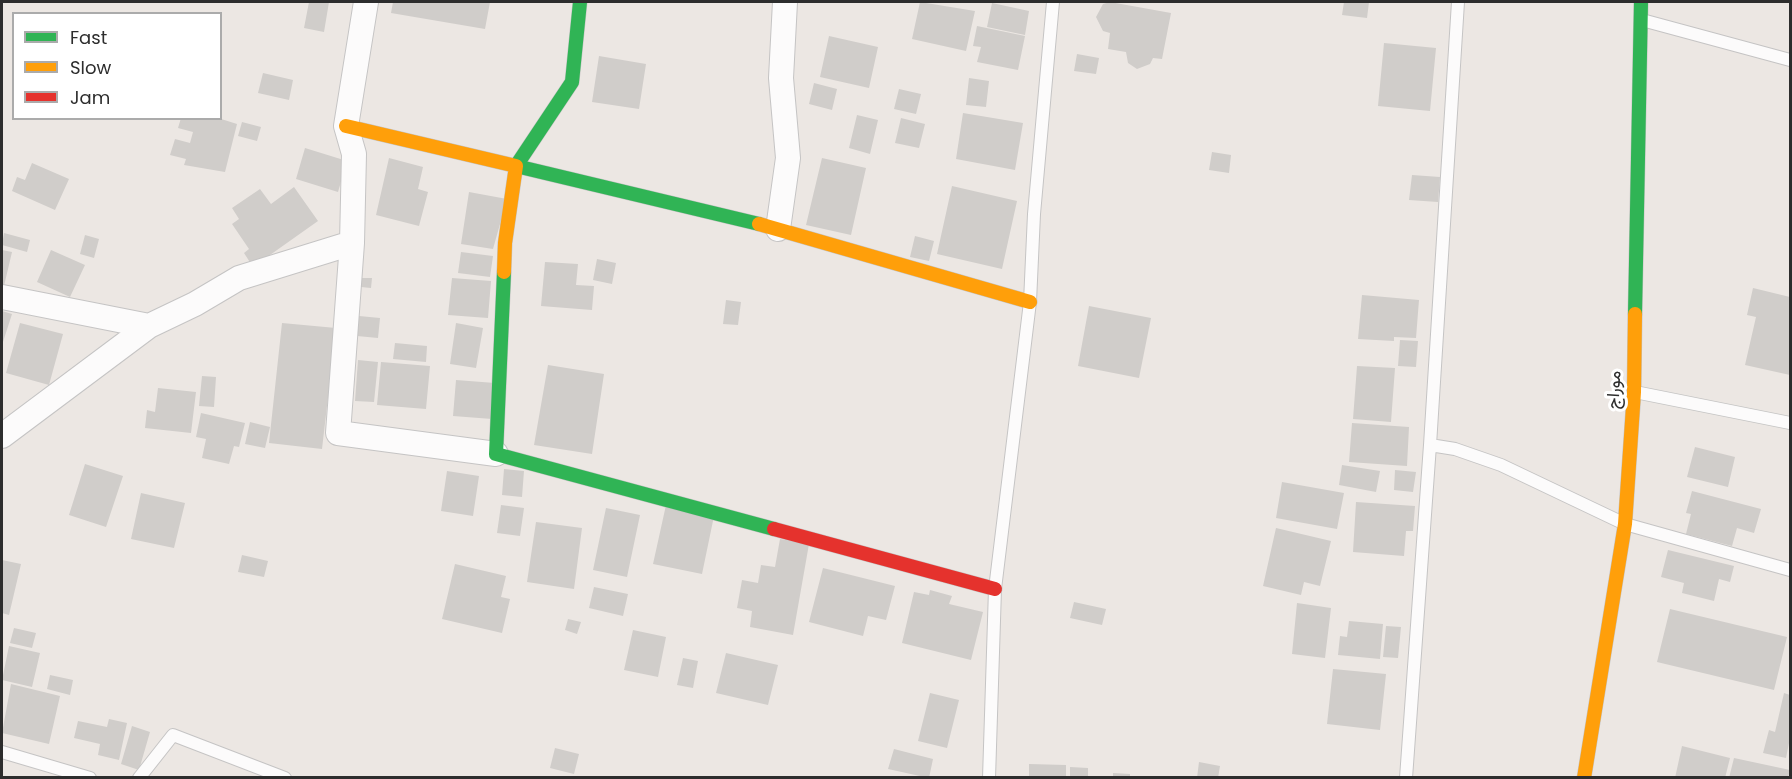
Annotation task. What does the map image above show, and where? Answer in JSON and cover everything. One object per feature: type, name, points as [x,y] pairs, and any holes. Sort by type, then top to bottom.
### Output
[{"type":"street","points":[[366,2],[346,126],[354,154],[352,243],[338,433],[496,454],[995,589]]},
{"type":"street","points":[[496,454],[505,243],[516,165],[572,82],[580,2]]},
{"type":"street","points":[[778,229],[788,158],[781,78],[785,2]]},
{"type":"street","name":"موراج","points":[[1584,777],[1625,524],[1634,392],[1641,2]]},
{"type":"street","points":[[346,126],[778,229],[1030,302]]},
{"type":"street","points":[[2,436],[149,326],[195,304],[239,278],[352,243]]},
{"type":"street","points":[[2,297],[149,326]]},
{"type":"lane","points":[[988,777],[995,589],[1030,302],[1034,214],[1053,2]]},
{"type":"lane","points":[[1406,777],[1458,2]]},
{"type":"lane","points":[[1641,19],[1791,60]]},
{"type":"lane","points":[[1634,392],[1791,423]]},
{"type":"lane","points":[[1430,445],[1455,449],[1501,465],[1625,524],[1791,570]]},
{"type":"lane","points":[[138,777],[173,735],[285,777]]},
{"type":"lane","points":[[2,752],[90,777]]},
{"type":"building","points":[[309,2],[329,2],[324,32],[304,28]]},
{"type":"building","points":[[393,2],[490,2],[485,29],[391,13]]},
{"type":"building","points":[[920,2],[975,11],[966,51],[912,39]]},
{"type":"building","points":[[1110,2],[1171,13],[1162,59],[1153,58],[1150,64],[1137,69],[1128,63],[1126,52],[1108,49],[1110,33],[1103,31],[1096,17],[1103,4]]},
{"type":"building","points":[[1344,2],[1369,2],[1367,18],[1342,15]]},
{"type":"building","points":[[992,3],[1029,11],[1025,35],[987,27]]},
{"type":"building","points":[[977,26],[1025,36],[1018,70],[977,62],[981,47],[973,46]]},
{"type":"building","points":[[829,36],[878,47],[869,88],[820,77]]},
{"type":"building","points":[[1384,43],[1436,48],[1430,111],[1378,106]]},
{"type":"building","points":[[1077,54],[1099,58],[1096,74],[1074,71]]},
{"type":"building","points":[[599,56],[646,64],[639,109],[592,102]]},
{"type":"building","points":[[263,73],[293,80],[289,100],[258,93]]},
{"type":"building","points":[[969,78],[989,81],[986,107],[966,105]]},
{"type":"building","points":[[814,83],[837,89],[832,110],[809,104]]},
{"type":"building","points":[[899,89],[921,94],[916,114],[894,109]]},
{"type":"building","points":[[963,113],[1023,123],[1015,170],[956,159]]},
{"type":"building","points":[[857,115],[878,120],[870,154],[849,148]]},
{"type":"building","points":[[901,118],[925,124],[919,148],[895,143]]},
{"type":"building","points":[[222,119],[237,124],[225,172],[184,165],[186,159],[170,155],[175,139],[190,143],[193,132],[178,128],[180,120]]},
{"type":"building","points":[[242,122],[261,127],[257,141],[238,136]]},
{"type":"building","points":[[305,148],[347,161],[338,192],[296,179]]},
{"type":"building","points":[[1212,152],[1231,155],[1229,173],[1209,170]]},
{"type":"building","points":[[389,158],[423,167],[418,189],[428,192],[419,226],[376,215]]},
{"type":"building","points":[[822,158],[866,168],[851,235],[806,225]]},
{"type":"building","points":[[32,163],[69,179],[55,210],[12,191],[17,177],[25,180]]},
{"type":"building","points":[[1412,175],[1440,177],[1438,202],[1409,200]]},
{"type":"building","points":[[952,186],[1017,201],[1002,269],[937,254]]},
{"type":"building","points":[[294,187],[318,221],[253,267],[244,253],[249,249],[232,224],[239,219],[232,208],[260,189],[271,204]]},
{"type":"building","points":[[469,192],[507,199],[493,249],[461,244]]},
{"type":"building","points":[[4,233],[30,240],[27,252],[2,245]]},
{"type":"building","points":[[85,235],[99,239],[94,258],[80,254]]},
{"type":"building","points":[[915,236],[934,241],[929,261],[910,257]]},
{"type":"building","points":[[2,250],[12,252],[4,286],[2,285]]},
{"type":"building","points":[[51,250],[85,265],[70,297],[37,282]]},
{"type":"building","points":[[461,252],[493,256],[490,277],[458,273]]},
{"type":"building","points":[[597,259],[616,263],[612,284],[593,280]]},
{"type":"building","points":[[545,262],[578,264],[576,285],[594,286],[592,310],[541,306]]},
{"type":"building","points":[[361,278],[372,278],[371,288],[361,287]]},
{"type":"building","points":[[452,278],[491,281],[488,318],[448,315]]},
{"type":"building","points":[[1753,288],[1790,297],[1790,375],[1745,365],[1756,317],[1747,315]]},
{"type":"building","points":[[1362,295],[1419,300],[1416,338],[1394,337],[1394,341],[1358,339]]},
{"type":"building","points":[[726,300],[741,302],[738,325],[723,324]]},
{"type":"building","points":[[1089,306],[1151,318],[1139,378],[1078,366]]},
{"type":"building","points":[[2,311],[12,314],[2,345]]},
{"type":"building","points":[[359,316],[380,318],[378,338],[357,336]]},
{"type":"building","points":[[20,323],[63,334],[49,385],[6,373]]},
{"type":"building","points":[[282,323],[336,328],[322,449],[269,443]]},
{"type":"building","points":[[456,323],[483,328],[476,368],[450,364]]},
{"type":"building","points":[[1400,340],[1418,341],[1416,367],[1398,366]]},
{"type":"building","points":[[395,343],[427,346],[426,362],[393,359]]},
{"type":"building","points":[[358,360],[378,362],[374,402],[355,401]]},
{"type":"building","points":[[381,362],[430,366],[426,409],[377,405]]},
{"type":"building","points":[[548,365],[604,374],[592,454],[534,445]]},
{"type":"building","points":[[1357,366],[1395,368],[1391,422],[1353,419]]},
{"type":"building","points":[[202,376],[216,377],[214,407],[199,406]]},
{"type":"building","points":[[456,380],[495,383],[492,419],[453,416]]},
{"type":"building","points":[[158,388],[196,392],[191,433],[145,428],[147,410],[155,412]]},
{"type":"building","points":[[201,413],[245,423],[239,447],[234,446],[229,464],[202,458],[206,439],[196,437]]},
{"type":"building","points":[[250,422],[270,427],[265,448],[245,444]]},
{"type":"building","points":[[1352,423],[1409,427],[1407,466],[1349,462]]},
{"type":"building","points":[[1695,447],[1735,457],[1728,487],[1687,477]]},
{"type":"building","points":[[85,464],[123,476],[106,527],[69,515]]},
{"type":"building","points":[[1342,465],[1380,471],[1376,492],[1339,485]]},
{"type":"building","points":[[504,469],[524,471],[522,497],[502,495]]},
{"type":"building","points":[[1395,470],[1416,472],[1413,492],[1394,490]]},
{"type":"building","points":[[447,471],[479,476],[473,516],[441,511]]},
{"type":"building","points":[[1282,482],[1344,493],[1337,529],[1276,518]]},
{"type":"building","points":[[1692,491],[1761,509],[1754,533],[1737,528],[1732,546],[1686,534],[1691,514],[1686,513]]},
{"type":"building","points":[[141,493],[185,503],[174,548],[131,539]]},
{"type":"building","points":[[1356,502],[1415,506],[1413,531],[1406,531],[1404,556],[1353,552]]},
{"type":"building","points":[[501,505],[524,508],[520,536],[497,533]]},
{"type":"building","points":[[666,505],[714,516],[702,574],[653,564]]},
{"type":"building","points":[[606,508],[640,515],[627,577],[593,570]]},
{"type":"building","points":[[536,522],[582,528],[574,589],[527,582]]},
{"type":"building","points":[[1276,528],[1331,541],[1320,586],[1304,582],[1301,595],[1263,586]]},
{"type":"building","points":[[780,539],[809,544],[793,635],[750,627],[752,611],[737,608],[742,580],[758,583],[761,565],[775,567]]},
{"type":"building","points":[[1668,550],[1734,566],[1730,582],[1719,579],[1714,601],[1682,593],[1684,583],[1661,577]]},
{"type":"building","points":[[242,555],[268,561],[264,577],[238,572]]},
{"type":"building","points":[[2,560],[21,564],[9,615],[2,613]]},
{"type":"building","points":[[455,564],[506,576],[501,597],[510,599],[502,633],[442,619]]},
{"type":"building","points":[[823,568],[895,586],[886,620],[868,616],[863,636],[809,622]]},
{"type":"building","points":[[594,587],[628,594],[623,616],[589,608]]},
{"type":"building","points":[[930,590],[952,596],[949,604],[983,612],[971,660],[902,643],[914,592],[929,595]]},
{"type":"building","points":[[1074,602],[1106,609],[1102,625],[1070,618]]},
{"type":"building","points":[[1297,603],[1331,608],[1325,658],[1292,654]]},
{"type":"building","points":[[1670,609],[1787,637],[1774,690],[1657,662]]},
{"type":"building","points":[[568,619],[581,622],[577,634],[565,630]]},
{"type":"building","points":[[1349,621],[1383,624],[1380,659],[1338,655],[1340,636],[1347,637]]},
{"type":"building","points":[[1386,626],[1401,627],[1398,658],[1383,657]]},
{"type":"building","points":[[14,628],[36,633],[32,648],[10,643]]},
{"type":"building","points":[[633,630],[666,637],[658,677],[624,670]]},
{"type":"building","points":[[9,646],[40,653],[32,687],[2,680]]},
{"type":"building","points":[[726,653],[778,665],[768,705],[716,693]]},
{"type":"building","points":[[683,658],[698,661],[693,688],[677,685]]},
{"type":"building","points":[[1333,669],[1386,674],[1380,730],[1327,724]]},
{"type":"building","points":[[50,675],[73,680],[70,695],[47,689]]},
{"type":"building","points":[[11,684],[60,696],[49,744],[2,733]]},
{"type":"building","points":[[930,693],[959,700],[947,748],[918,741]]},
{"type":"building","points":[[1784,693],[1790,695],[1790,738],[1786,758],[1763,753],[1769,730],[1775,732]]},
{"type":"building","points":[[109,719],[127,723],[119,760],[98,755],[100,744],[74,738],[78,721],[107,727]]},
{"type":"building","points":[[132,726],[150,732],[139,770],[121,764]]},
{"type":"building","points":[[1682,746],[1730,758],[1725,778],[1675,778]]},
{"type":"building","points":[[555,748],[579,754],[574,774],[550,768]]},
{"type":"building","points":[[894,749],[933,759],[929,778],[888,769]]},
{"type":"building","points":[[1734,758],[1790,770],[1788,778],[1729,778]]},
{"type":"building","points":[[1199,762],[1220,766],[1218,778],[1197,778]]},
{"type":"building","points":[[1029,764],[1066,765],[1066,778],[1029,778]]},
{"type":"building","points":[[1070,767],[1088,768],[1088,778],[1070,778]]},
{"type":"building","points":[[1113,773],[1130,774],[1130,778],[1113,778]]},
{"type":"traffic: fast","points":[[580,2],[572,82],[516,166],[759,224]]},
{"type":"traffic: fast","points":[[1635,314],[1641,2]]},
{"type":"traffic: fast","points":[[504,272],[496,454],[774,529]]},
{"type":"traffic: slow","points":[[346,126],[516,166],[505,243],[504,272]]},
{"type":"traffic: slow","points":[[759,224],[1030,302]]},
{"type":"traffic: slow","points":[[1584,778],[1625,524],[1634,392],[1635,314]]},
{"type":"traffic: jam","points":[[774,529],[995,589]]}]
